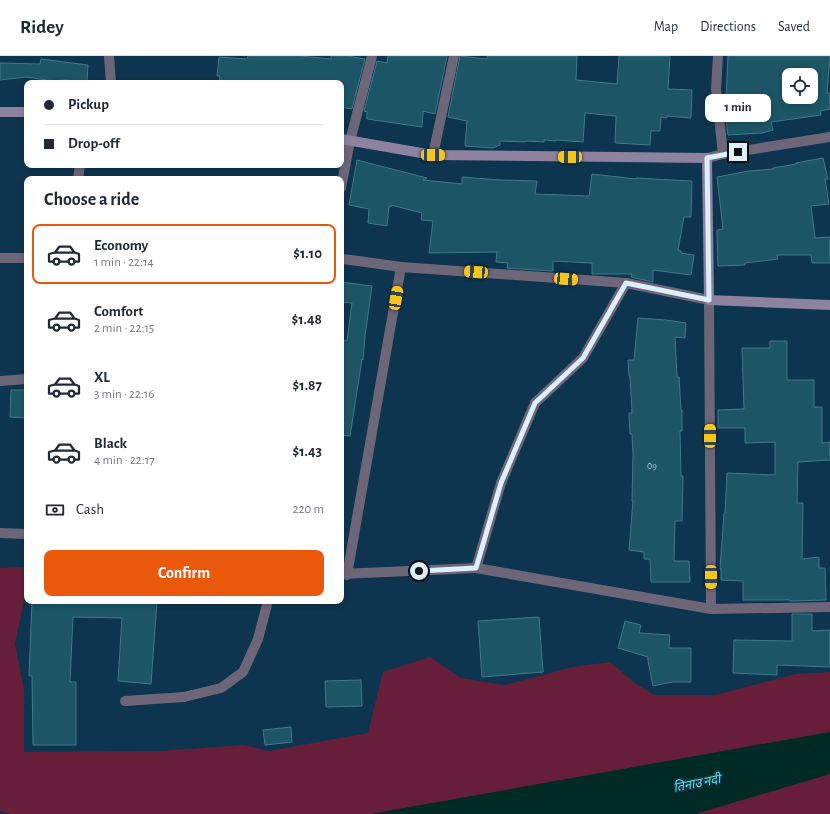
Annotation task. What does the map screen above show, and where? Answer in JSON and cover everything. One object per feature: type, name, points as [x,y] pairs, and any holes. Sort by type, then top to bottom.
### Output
[{"type":"street","points":[[109,56],[112,80]]},
{"type":"street","points":[[344,152],[345,140],[372,56]]},
{"type":"street","points":[[433,155],[454,56]]},
{"type":"street","points":[[718,56],[716,89],[723,154]]},
{"type":"street","points":[[0,112],[24,112]]},
{"type":"street","points":[[345,140],[433,155],[707,158],[723,154],[830,137]]},
{"type":"street","points":[[707,158],[711,608]]},
{"type":"street","points":[[0,258],[24,258]]},
{"type":"street","points":[[344,259],[401,267],[626,283],[709,300],[830,305]]},
{"type":"street","points":[[401,267],[344,574],[476,568],[711,608],[830,607]]},
{"type":"street","points":[[476,568],[501,483],[535,403],[583,358],[626,283]]},
{"type":"street","points":[[0,381],[24,379]]},
{"type":"street","points":[[0,533],[24,534]]},
{"type":"street","points":[[125,700],[184,697],[222,688],[243,672],[258,639],[267,604]]},
{"type":"shaded area","points":[[24,567],[24,600],[15,644],[24,690],[24,752],[161,751],[244,745],[269,751],[368,733],[383,672],[430,657],[461,678],[505,685],[573,667],[610,662],[632,681],[654,695],[715,695],[796,674],[830,672],[830,732],[371,814],[10,814],[0,811],[0,568]]},
{"type":"shaded area","points":[[830,774],[830,814],[695,814]]},
{"type":"water","name":"तिनाउ नदी","points":[[830,732],[830,774],[695,814],[371,814]]},
{"type":"building","points":[[248,56],[300,56],[331,59],[331,56],[347,56],[365,59],[352,109],[344,108],[344,80],[219,80],[220,76],[217,76],[219,57],[247,59]]},
{"type":"building","points":[[388,56],[447,56],[435,114],[423,111],[422,127],[367,119],[367,112],[364,111],[377,61],[387,63]]},
{"type":"building","points":[[460,56],[487,59],[487,56],[577,56],[576,80],[617,84],[619,56],[670,56],[668,89],[692,90],[691,118],[661,117],[660,131],[651,131],[650,145],[615,143],[616,116],[585,113],[583,142],[556,140],[544,140],[544,142],[500,141],[500,145],[493,148],[465,146],[467,121],[448,117]]},
{"type":"building","points":[[728,56],[830,56],[827,93],[830,93],[830,109],[820,111],[821,115],[771,122],[773,130],[762,133],[728,135],[724,100],[726,100]]},
{"type":"building","points":[[41,59],[88,65],[87,80],[47,80],[26,77],[0,80],[0,63],[40,64]]},
{"type":"building","points":[[823,158],[828,179],[825,179],[829,204],[811,206],[815,238],[830,237],[830,263],[812,263],[811,255],[777,255],[778,259],[745,263],[745,265],[718,266],[717,230],[723,229],[717,177],[749,171],[773,169]]},
{"type":"building","points":[[357,160],[427,178],[423,180],[462,184],[462,177],[537,181],[535,194],[589,196],[592,174],[636,179],[692,181],[691,217],[684,217],[678,250],[681,251],[681,253],[694,255],[691,275],[653,270],[653,282],[631,277],[632,274],[592,274],[592,263],[553,261],[553,271],[507,268],[508,263],[496,262],[497,252],[429,253],[433,221],[421,220],[422,213],[391,205],[391,207],[389,206],[387,226],[368,223],[369,209],[349,205]]},
{"type":"building","points":[[344,282],[372,286],[363,360],[362,359],[350,436],[344,435],[344,340],[347,341],[352,303],[344,302]]},
{"type":"building","points":[[638,318],[686,323],[685,338],[675,337],[677,377],[679,377],[682,410],[682,431],[680,431],[681,476],[683,476],[682,521],[675,521],[674,561],[689,561],[690,582],[651,582],[650,559],[644,559],[644,552],[629,550],[633,501],[633,454],[632,434],[630,434],[629,413],[632,413],[628,360],[634,360]]},
{"type":"building","points":[[770,341],[787,341],[787,380],[814,380],[814,407],[822,407],[822,443],[830,442],[830,460],[798,462],[797,503],[803,503],[802,559],[819,557],[819,568],[825,568],[826,600],[743,600],[743,581],[721,580],[720,569],[727,473],[775,475],[775,442],[745,443],[745,428],[718,428],[718,410],[744,409],[742,348],[770,348]]},
{"type":"building","points":[[11,390],[24,390],[24,418],[10,417]]},
{"type":"building","points":[[32,604],[157,604],[151,684],[118,681],[122,618],[73,617],[70,682],[76,682],[76,745],[33,745],[32,676],[29,676]]},
{"type":"building","points":[[792,614],[812,614],[812,631],[830,630],[830,667],[777,665],[777,675],[733,673],[734,640],[792,641]]},
{"type":"building","points":[[539,617],[543,672],[482,677],[478,621]]},
{"type":"building","points":[[625,621],[641,625],[639,633],[670,635],[669,648],[691,648],[691,682],[673,682],[653,686],[648,657],[618,648]]},
{"type":"building","points":[[361,680],[362,706],[326,707],[325,681]]},
{"type":"building","points":[[291,727],[292,742],[265,745],[263,730]]},
{"type":"route","points":[[419,571],[476,568],[501,483],[535,403],[583,358],[626,283],[709,300],[707,158],[738,152]]}]
